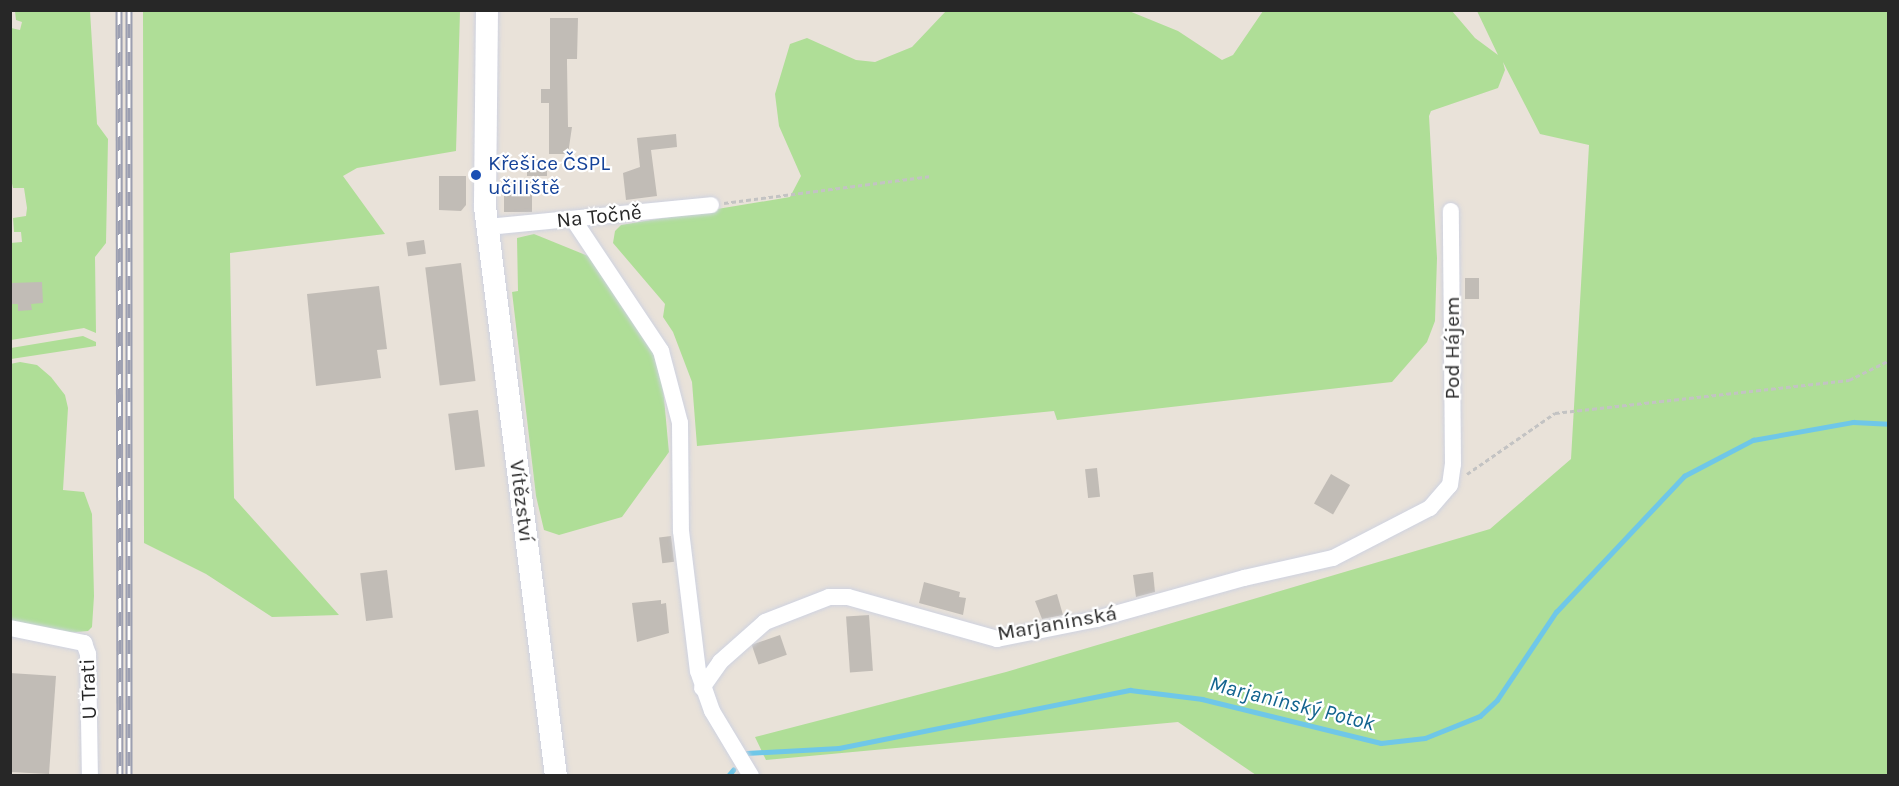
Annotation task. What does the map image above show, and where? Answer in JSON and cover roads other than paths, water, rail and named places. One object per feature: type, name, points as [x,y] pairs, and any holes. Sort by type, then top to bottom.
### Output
[{"type":"main road","name":"Vítězství","points":[[487,10],[488,227],[556,776]]},
{"type":"street","name":"Na Točně","points":[[488,227],[711,205]]},
{"type":"street","name":"Pod Hájem","points":[[1450,485],[1451,211]]},
{"type":"street","points":[[573,219],[661,351],[680,423],[681,531],[702,688],[751,776]]},
{"type":"street","name":"Marjanínská","points":[[702,688],[720,662],[765,622],[829,597],[848,597],[998,639],[1097,619],[1244,578],[1333,558],[1430,508],[1450,485]]},
{"type":"street","name":"U Trati","points":[[10,628],[84,644],[88,654],[90,776]]},
{"type":"waterway","name":"Marjanínský Potok","points":[[747,753],[839,748],[1130,690],[1202,699],[1381,743],[1425,738],[1480,716],[1497,700],[1556,612],[1684,476],[1753,440],[1853,422],[1888,424]]},
{"type":"waterway","name":"Marjanínský Potok","points":[[728,776],[733,770]]},
{"type":"railway","points":[[119,10],[120,776]]},
{"type":"railway","points":[[129,10],[129,776]]},
{"type":"place","name":"Křešice ČSPL učiliště","points":[[476,175]]}]
